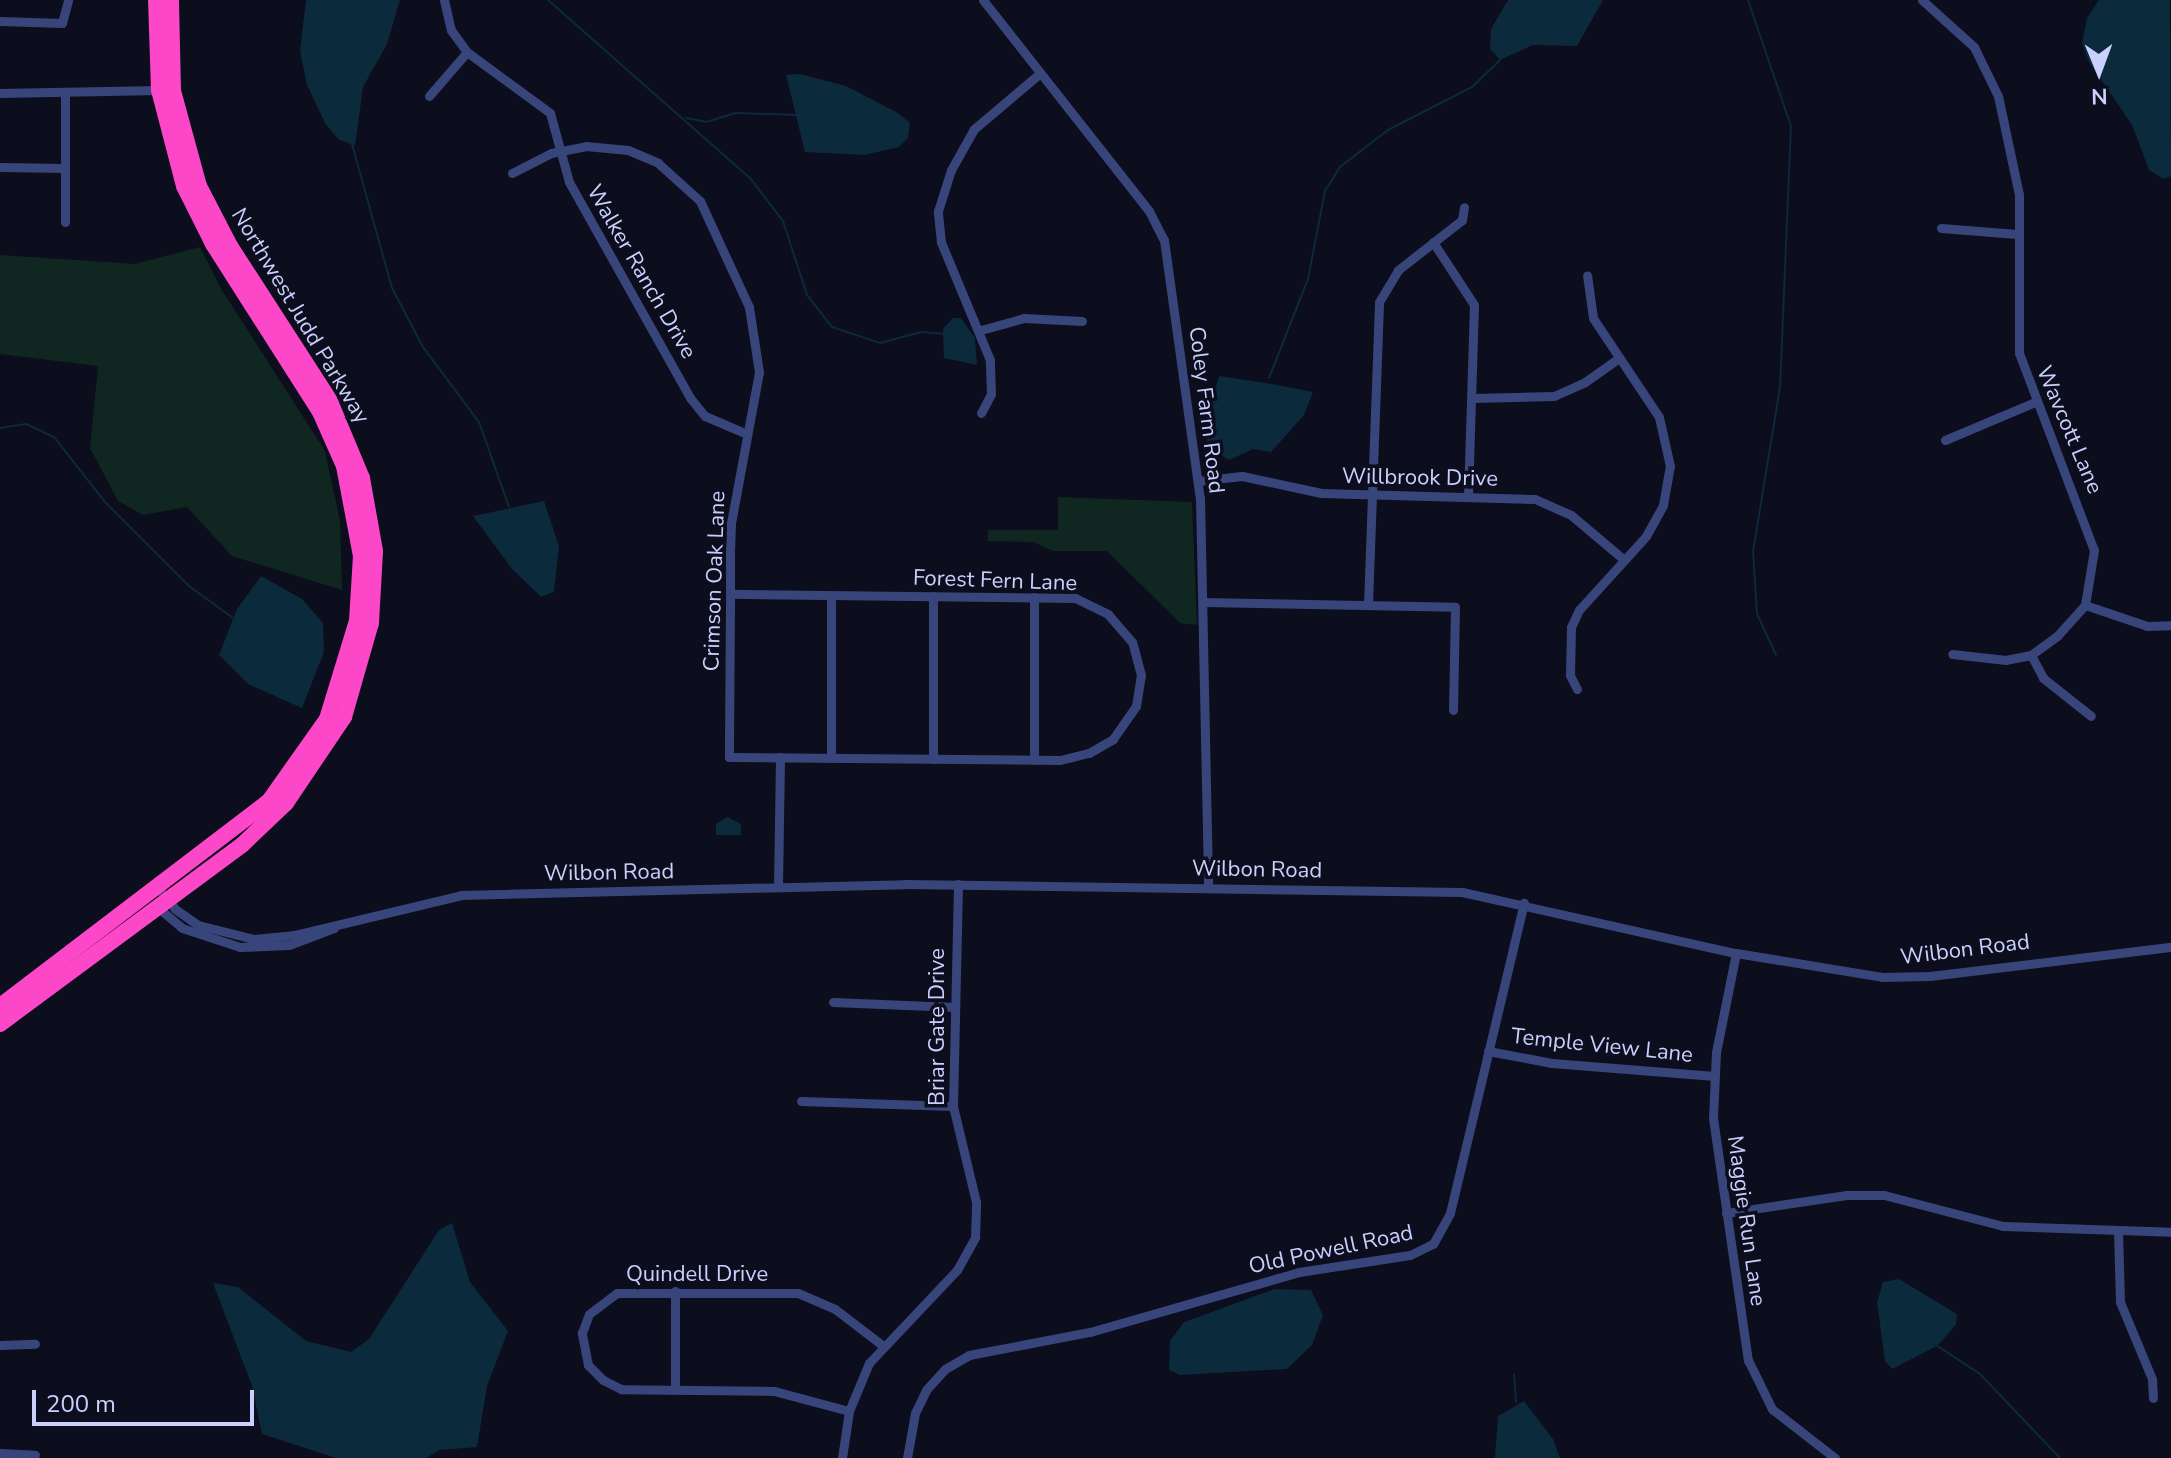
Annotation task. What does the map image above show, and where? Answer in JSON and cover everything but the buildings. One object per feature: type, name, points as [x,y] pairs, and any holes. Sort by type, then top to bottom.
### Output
[{"type":"highway","name":"Northwest Judd Parkway","points":[[0,1024],[158,898],[259,811],[312,746],[346,668],[361,574],[355,507],[335,443],[198,217],[169,142],[159,90],[156,0]]},
{"type":"highway","name":"Northwest Judd Parkway","points":[[0,1006],[264,826],[316,766],[344,717],[361,670],[376,574],[367,494],[344,428],[225,237],[194,172],[173,91],[171,0]]},
{"type":"street","points":[[0,21],[62,23],[68,0]]},
{"type":"street","name":"Walker Ranch Drive","points":[[444,0],[451,30],[467,52],[545,107],[563,149],[578,200],[691,399],[705,416],[747,434]]},
{"type":"street","name":"Coley Farm Road","points":[[983,0],[1161,232],[1198,481],[1208,887]]},
{"type":"street","name":"Wavcott Lane","points":[[1922,0],[1961,31],[1989,75],[2013,154],[2019,195],[2016,336],[2035,402],[2089,525],[2093,575],[2085,605]]},
{"type":"street","points":[[429,96],[467,52]]},
{"type":"street","points":[[981,413],[992,385],[981,330],[941,242],[939,206],[974,129],[1038,75]]},
{"type":"street","points":[[0,93],[159,90]]},
{"type":"street","points":[[65,94],[65,222]]},
{"type":"street","name":"Crimson Oak Lane","points":[[512,173],[563,149],[596,145],[641,154],[675,174],[700,201],[744,293],[756,331],[759,372],[733,498],[729,757]]},
{"type":"street","points":[[0,167],[65,168]]},
{"type":"street","points":[[1368,604],[1379,302],[1398,270],[1462,220],[1464,207]]},
{"type":"street","points":[[1941,228],[2017,234]]},
{"type":"street","points":[[1433,242],[1474,305],[1468,496]]},
{"type":"street","points":[[1577,689],[1570,675],[1571,627],[1579,610],[1646,536],[1663,505],[1670,466],[1659,417],[1593,318],[1587,275]]},
{"type":"street","points":[[981,330],[1024,318],[1082,321]]},
{"type":"street","points":[[1472,398],[1554,396],[1585,382],[1619,358]]},
{"type":"street","points":[[1945,440],[2035,402]]},
{"type":"street","name":"Willbrook Drive","points":[[1198,481],[1242,476],[1309,492],[1535,499],[1571,515],[1623,559]]},
{"type":"street","name":"Forest Fern Lane","points":[[729,757],[1074,758],[1113,739],[1136,706],[1141,675],[1132,642],[1108,614],[1075,598],[730,594]]},
{"type":"street","points":[[831,596],[831,758]]},
{"type":"street","points":[[933,596],[933,759]]},
{"type":"street","points":[[1034,597],[1034,760]]},
{"type":"street","points":[[1203,602],[1455,607],[1453,710]]},
{"type":"street","points":[[1952,654],[1981,660],[2031,655],[2085,605],[2147,626],[2171,625]]},
{"type":"street","points":[[2031,655],[2043,678],[2091,716]]},
{"type":"street","points":[[778,886],[780,757]]},
{"type":"street","name":"Wilbon Road","points":[[158,898],[182,928],[240,947],[289,945],[336,926],[461,895],[958,884],[1451,891],[1524,903],[1736,953],[1899,977],[2171,947]]},
{"type":"street","name":"Briar Gate Drive","points":[[842,1458],[849,1411],[882,1345],[957,1270],[975,1237],[976,1202],[953,1106],[958,884]]},
{"type":"street","name":"Old Powell Road","points":[[907,1458],[915,1413],[926,1390],[945,1369],[969,1355],[1090,1332],[1299,1272],[1427,1248],[1442,1232],[1450,1213],[1524,903]]},
{"type":"street","name":"Maggie Run Lane","points":[[1736,953],[1714,1076],[1714,1128],[1754,1380],[1779,1417],[1835,1458]]},
{"type":"street","points":[[833,1002],[955,1007]]},
{"type":"street","name":"Temple View Lane","points":[[1488,1051],[1552,1063],[1714,1076]]},
{"type":"street","points":[[801,1101],[953,1106]]},
{"type":"street","points":[[1726,1213],[1847,1195],[1884,1195],[2003,1226],[2171,1232]]},
{"type":"street","points":[[2118,1230],[2120,1302],[2152,1379],[2153,1398]]},
{"type":"street","name":"Quindell Drive","points":[[849,1411],[774,1391],[621,1389],[603,1380],[582,1351],[589,1314],[602,1300],[633,1291],[815,1297],[882,1345]]},
{"type":"street","points":[[675,1291],[675,1389]]},
{"type":"street","points":[[0,1345],[35,1344]]},
{"type":"street","points":[[0,1453],[35,1455]]},
{"type":"green space","points":[[200,247],[220,287],[325,451],[340,521],[342,590],[232,556],[187,507],[143,515],[118,501],[90,448],[98,366],[0,354],[0,255],[135,264]]},
{"type":"green space","points":[[1058,497],[1192,502],[1197,625],[1180,623],[1107,551],[1053,551],[1033,542],[988,541],[988,530],[1058,530]]},
{"type":"water","points":[[306,0],[400,0],[387,44],[363,87],[355,146],[338,139],[325,123],[307,85],[300,51]]},
{"type":"water","points":[[1508,0],[1603,0],[1577,46],[1533,45],[1500,60],[1490,49],[1491,29]]},
{"type":"water","points":[[2099,0],[2170,0],[2171,176],[2164,179],[2149,170],[2132,125],[2089,62],[2082,43],[2087,18]]},
{"type":"water","points":[[800,74],[846,86],[898,113],[910,123],[908,138],[899,147],[864,155],[805,152],[786,75]]},
{"type":"water","points":[[953,318],[961,318],[975,338],[977,365],[944,358],[943,329]]},
{"type":"water","points":[[1219,376],[1313,392],[1304,415],[1271,452],[1253,449],[1229,460],[1210,448],[1203,430]]},
{"type":"water","points":[[544,501],[559,546],[554,592],[541,597],[512,569],[473,516]]},
{"type":"water","points":[[261,576],[302,599],[323,623],[324,652],[302,708],[248,684],[219,655],[237,609]]},
{"type":"water","points":[[727,817],[741,824],[741,835],[716,835],[716,824]]},
{"type":"water","points":[[452,1223],[470,1282],[508,1331],[487,1386],[477,1447],[440,1450],[426,1458],[336,1458],[262,1434],[252,1386],[213,1283],[238,1287],[306,1341],[351,1352],[369,1339],[439,1230]]},
{"type":"water","points":[[1899,1279],[1957,1314],[1956,1325],[1937,1346],[1892,1369],[1885,1361],[1877,1302],[1883,1282]]},
{"type":"water","points":[[1275,1289],[1311,1290],[1323,1315],[1312,1345],[1287,1369],[1180,1375],[1169,1370],[1170,1341],[1184,1322]]},
{"type":"water","points":[[1524,1401],[1553,1439],[1560,1458],[1495,1458],[1498,1416]]},
{"type":"waterway","points":[[548,0],[750,178],[783,221],[807,295],[832,327],[880,343],[922,332],[943,334]]},
{"type":"waterway","points":[[1748,0],[1791,126],[1780,387],[1753,551],[1757,614],[1776,655]]},
{"type":"waterway","points":[[1269,378],[1308,279],[1325,191],[1340,167],[1388,130],[1472,87],[1500,60]]},
{"type":"waterway","points":[[686,118],[706,122],[736,113],[797,115]]},
{"type":"waterway","points":[[352,144],[392,288],[423,347],[479,422],[509,507]]},
{"type":"waterway","points":[[0,428],[26,424],[54,437],[106,503],[189,586],[233,618]]},
{"type":"waterway","points":[[1936,1345],[1980,1374],[2060,1458]]},
{"type":"waterway","points":[[1514,1374],[1516,1402]]}]
